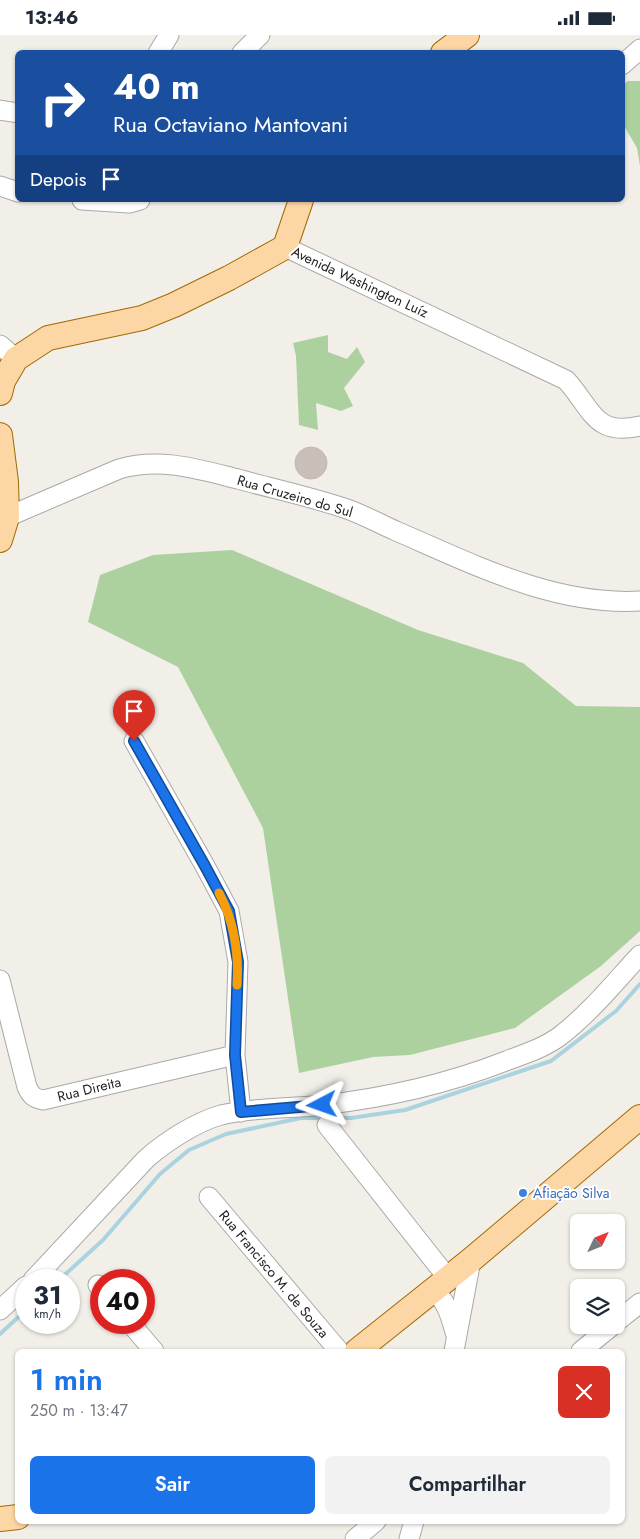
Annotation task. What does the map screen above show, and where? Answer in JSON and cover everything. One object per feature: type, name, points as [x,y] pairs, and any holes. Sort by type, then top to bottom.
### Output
[{"type":"main road","points":[[447,50],[467,35]]},
{"type":"main road","points":[[285,247],[300,202]]},
{"type":"main road","name":"Avenida Washington Luíz","points":[[0,393],[8,352],[48,338],[142,318],[174,305],[229,278],[285,247]]},
{"type":"main road","points":[[0,435],[6,482],[7,517],[0,540]]},
{"type":"main road","points":[[359,1349],[471,1260],[640,1117]]},
{"type":"main road","points":[[0,1519],[15,1517]]},
{"type":"street","points":[[160,50],[168,35]]},
{"type":"street","points":[[245,50],[260,35]]},
{"type":"street","points":[[625,62],[640,49]]},
{"type":"street","points":[[0,110],[15,112]]},
{"type":"street","points":[[0,186],[15,191]]},
{"type":"street","points":[[113,202],[133,202]]},
{"type":"street","name":"Avenida Washington Luíz","points":[[285,247],[566,380],[580,395],[598,421],[610,428],[624,430],[640,426]]},
{"type":"street","name":"Rua Cruzeiro do Sul","points":[[7,517],[119,469],[136,464],[159,463],[200,470],[348,510],[486,570],[539,588],[574,597],[612,602],[640,601]]},
{"type":"street","points":[[134,741],[229,911],[238,962],[235,1055],[241,1112]]},
{"type":"street","points":[[43,1269],[146,1159],[165,1143],[219,1116],[241,1112],[322,1105],[396,1094],[480,1071],[534,1051],[560,1036],[598,1000],[640,955]]},
{"type":"street","name":"Rua Direita","points":[[0,979],[27,1087],[30,1095],[35,1098],[43,1100],[235,1055]]},
{"type":"street","points":[[327,1125],[439,1284],[440,1295],[446,1305],[455,1344]]},
{"type":"street","name":"Rua Francisco M. de Souza","points":[[209,1197],[338,1349]]},
{"type":"street","points":[[455,1344],[471,1260]]},
{"type":"street","points":[[0,1309],[15,1296]]},
{"type":"street","points":[[625,1315],[640,1303]]},
{"type":"street","points":[[139,1334],[152,1349]]},
{"type":"street","points":[[583,1349],[602,1334]]},
{"type":"street","points":[[354,1539],[372,1524]]},
{"type":"street","points":[[409,1539],[413,1524]]},
{"type":"green space","points":[[628,81],[640,81],[640,166],[637,148],[625,127],[625,83]]},
{"type":"green space","points":[[328,335],[328,352],[347,359],[357,347],[365,362],[344,388],[353,406],[341,411],[316,403],[318,430],[299,425],[296,356],[293,343]]},
{"type":"green space","points":[[232,550],[418,630],[523,663],[576,706],[640,707],[640,931],[601,966],[515,1028],[410,1055],[373,1057],[299,1073],[263,828],[178,667],[88,622],[100,575],[153,555]]},
{"type":"building","points":[[311,447],[322,452],[327,463],[322,474],[311,479],[300,474],[295,463],[300,452]]},
{"type":"waterway","points":[[71,1269],[103,1240],[160,1174],[189,1150],[226,1134],[301,1118],[351,1118],[405,1110],[551,1061],[616,1011],[640,984]]},
{"type":"waterway","points":[[0,1334],[15,1320]]},
{"type":"slow traffic","points":[[219,893],[229,911],[238,962],[237,985]]},
{"type":"place","name":"Afiação Silva","points":[[523,1193]]},
{"type":"route","points":[[134,741],[229,911],[238,962],[235,1055],[241,1112],[322,1105]]}]
